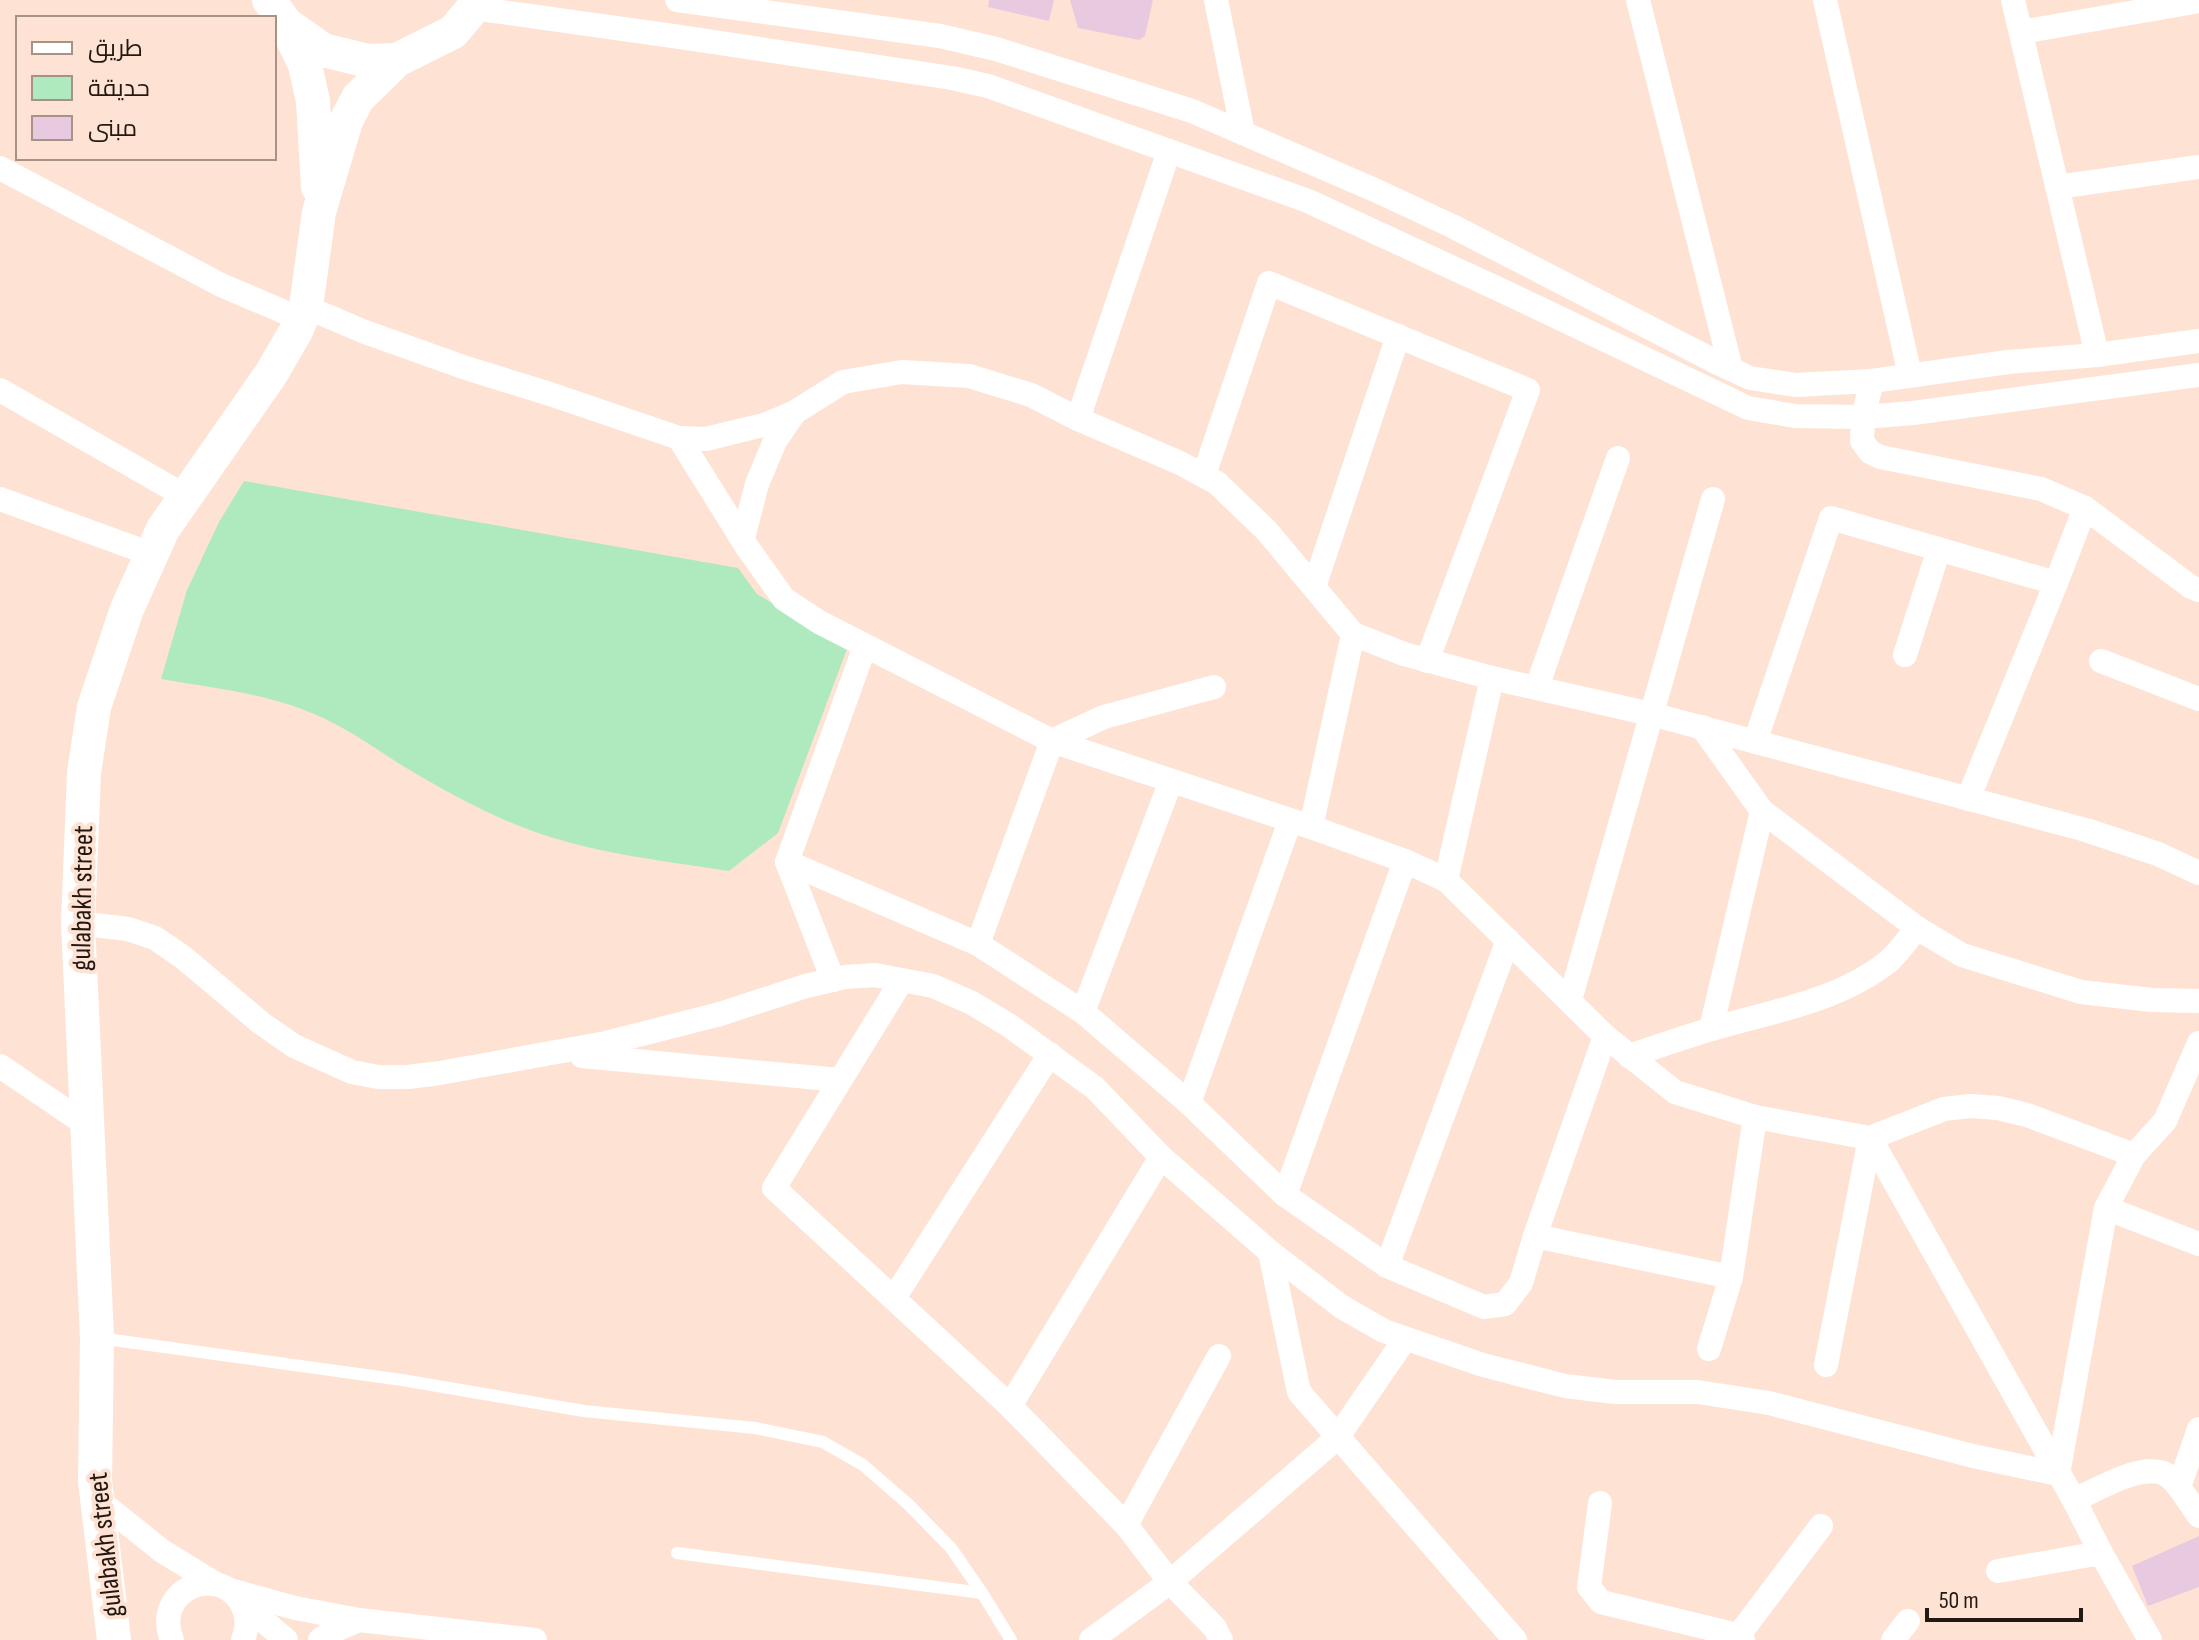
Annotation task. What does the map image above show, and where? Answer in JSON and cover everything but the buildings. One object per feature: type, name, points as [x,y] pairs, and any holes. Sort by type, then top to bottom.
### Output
[{"type":"street","points":[[677,0],[954,39],[996,49],[1192,111],[1452,226],[1750,378],[1796,385],[1872,381],[2199,341]]},
{"type":"street","points":[[1216,0],[1243,133]]},
{"type":"street","points":[[1638,0],[1731,369]]},
{"type":"street","points":[[1825,0],[1910,375]]},
{"type":"street","points":[[2013,0],[2097,355]]},
{"type":"street","points":[[2021,32],[2187,1]]},
{"type":"street","points":[[277,12],[323,50],[368,61],[397,60],[453,32],[476,4],[988,86],[1308,201],[1748,408],[1795,416],[1863,417],[2199,375]]},
{"type":"street","name":"gulabakh street","points":[[277,12],[305,65],[313,101],[319,212]]},
{"type":"street","name":"gulabakh street","points":[[114,1640],[95,1481],[97,1338],[78,923],[84,773],[94,707],[127,609],[163,529],[271,374],[304,313],[319,212],[346,121],[358,98],[397,60]]},
{"type":"street","points":[[1078,419],[1169,151]]},
{"type":"street","points":[[2057,187],[2199,167]]},
{"type":"street","points":[[0,168],[221,285],[679,438],[706,439],[767,424],[795,412],[843,382],[902,372],[969,376],[1031,395],[1217,483],[1266,530],[1353,634],[1427,661],[1702,727],[2128,843],[2199,873]]},
{"type":"street","points":[[1204,475],[1269,283],[1528,390],[1427,661]]},
{"type":"street","points":[[1314,587],[1398,336]]},
{"type":"street","points":[[1872,381],[1863,417],[1862,441],[1870,452],[1880,457],[2041,489],[2085,508],[2199,590]]},
{"type":"street","points":[[0,390],[185,496]]},
{"type":"street","points":[[743,538],[757,484],[775,441],[795,412]]},
{"type":"street","points":[[679,438],[784,599],[819,622],[1052,741],[1301,824],[1405,861],[1446,880],[1605,1036],[1675,1092],[1755,1117],[1870,1138],[1944,1109],[1970,1106],[1998,1108],[2027,1115],[2134,1155]]},
{"type":"street","points":[[1537,687],[1618,458]]},
{"type":"street","points":[[0,499],[151,554]]},
{"type":"street","points":[[1570,1000],[1713,499]]},
{"type":"street","points":[[1968,799],[2085,508]]},
{"type":"street","points":[[1755,742],[1831,518],[2056,583]]},
{"type":"street","points":[[1905,655],[1939,549]]},
{"type":"street","points":[[1189,1103],[1301,824],[1353,634]]},
{"type":"street","points":[[833,980],[787,862],[865,646]]},
{"type":"street","points":[[2101,661],[2199,699]]},
{"type":"street","points":[[1446,880],[1492,678]]},
{"type":"street","points":[[978,944],[1052,741],[1104,717],[1214,687]]},
{"type":"street","points":[[1702,727],[1762,811],[1917,928],[1962,955],[2081,992],[2152,1000],[2199,1001]]},
{"type":"street","points":[[1083,1012],[1171,781]]},
{"type":"street","points":[[1711,1029],[1762,811]]},
{"type":"street","points":[[1285,1195],[1405,861]]},
{"type":"street","points":[[787,862],[978,944],[1083,1012],[1189,1103],[1285,1195],[1387,1266],[1484,1307],[1505,1304],[1521,1283],[1605,1036]]},
{"type":"street","points":[[78,923],[128,929],[155,938],[294,1046],[352,1072],[378,1077],[408,1077],[606,1043],[845,977],[875,975],[933,986],[972,1003],[1050,1054],[1095,1088],[1161,1157],[1270,1252],[1357,1317],[1405,1339],[1483,1365],[1565,1386],[1615,1392],[1698,1392],[1769,1403],[1973,1456],[2058,1474]]},
{"type":"street","points":[[1629,1056],[1832,995],[1891,959],[1917,928]]},
{"type":"street","points":[[1387,1266],[1508,940]]},
{"type":"street","points":[[902,980],[774,1188],[1010,1406],[1126,1525],[1170,1582],[1215,1628],[1221,1640]]},
{"type":"street","points":[[2058,1474],[2106,1208],[2134,1155],[2165,1121],[2199,1043]]},
{"type":"street","points":[[548,1053],[840,1080]]},
{"type":"street","points":[[894,1298],[1050,1054]]},
{"type":"street","points":[[0,1066],[87,1125]]},
{"type":"street","points":[[2185,1078],[2199,1099]]},
{"type":"street","points":[[1709,1349],[1731,1277],[1755,1117]]},
{"type":"street","points":[[1826,1365],[1870,1138]]},
{"type":"street","points":[[1870,1138],[2150,1640]]},
{"type":"street","points":[[1010,1406],[1161,1157]]},
{"type":"street","points":[[2106,1208],[2199,1244]]},
{"type":"street","points":[[1535,1236],[1731,1277]]},
{"type":"street","points":[[1270,1252],[1299,1392],[1515,1640]]},
{"type":"street","points":[[1091,1640],[1170,1582],[1337,1438],[1405,1339]]},
{"type":"street","points":[[1126,1525],[1219,1356]]},
{"type":"street","points":[[2179,1487],[2199,1429]]},
{"type":"street","points":[[2074,1500],[2136,1473],[2160,1472],[2171,1477],[2199,1516]]},
{"type":"street","points":[[97,1499],[162,1551],[229,1592],[286,1640]]},
{"type":"street","points":[[1600,1503],[1589,1587],[1601,1602],[1738,1638],[1821,1526]]},
{"type":"street","points":[[1998,1571],[2101,1553]]},
{"type":"street","points":[[172,1640],[168,1630],[168,1614],[174,1600],[186,1589],[200,1583],[295,1608],[359,1620],[535,1640]]},
{"type":"street","points":[[229,1592],[247,1616],[247,1632],[243,1640]]},
{"type":"street","points":[[320,1640],[359,1620]]},
{"type":"lane","points":[[97,1338],[402,1380],[584,1411],[755,1428],[823,1442],[863,1465],[908,1504],[951,1548],[1011,1640]]},
{"type":"lane","points":[[677,1553],[982,1593]]},
{"type":"green space","points":[[244,481],[738,568],[757,594],[847,649],[778,833],[729,871],[624,855],[572,843],[522,827],[476,807],[417,775],[349,731],[314,714],[258,696],[161,679],[187,590],[219,522]]}]
